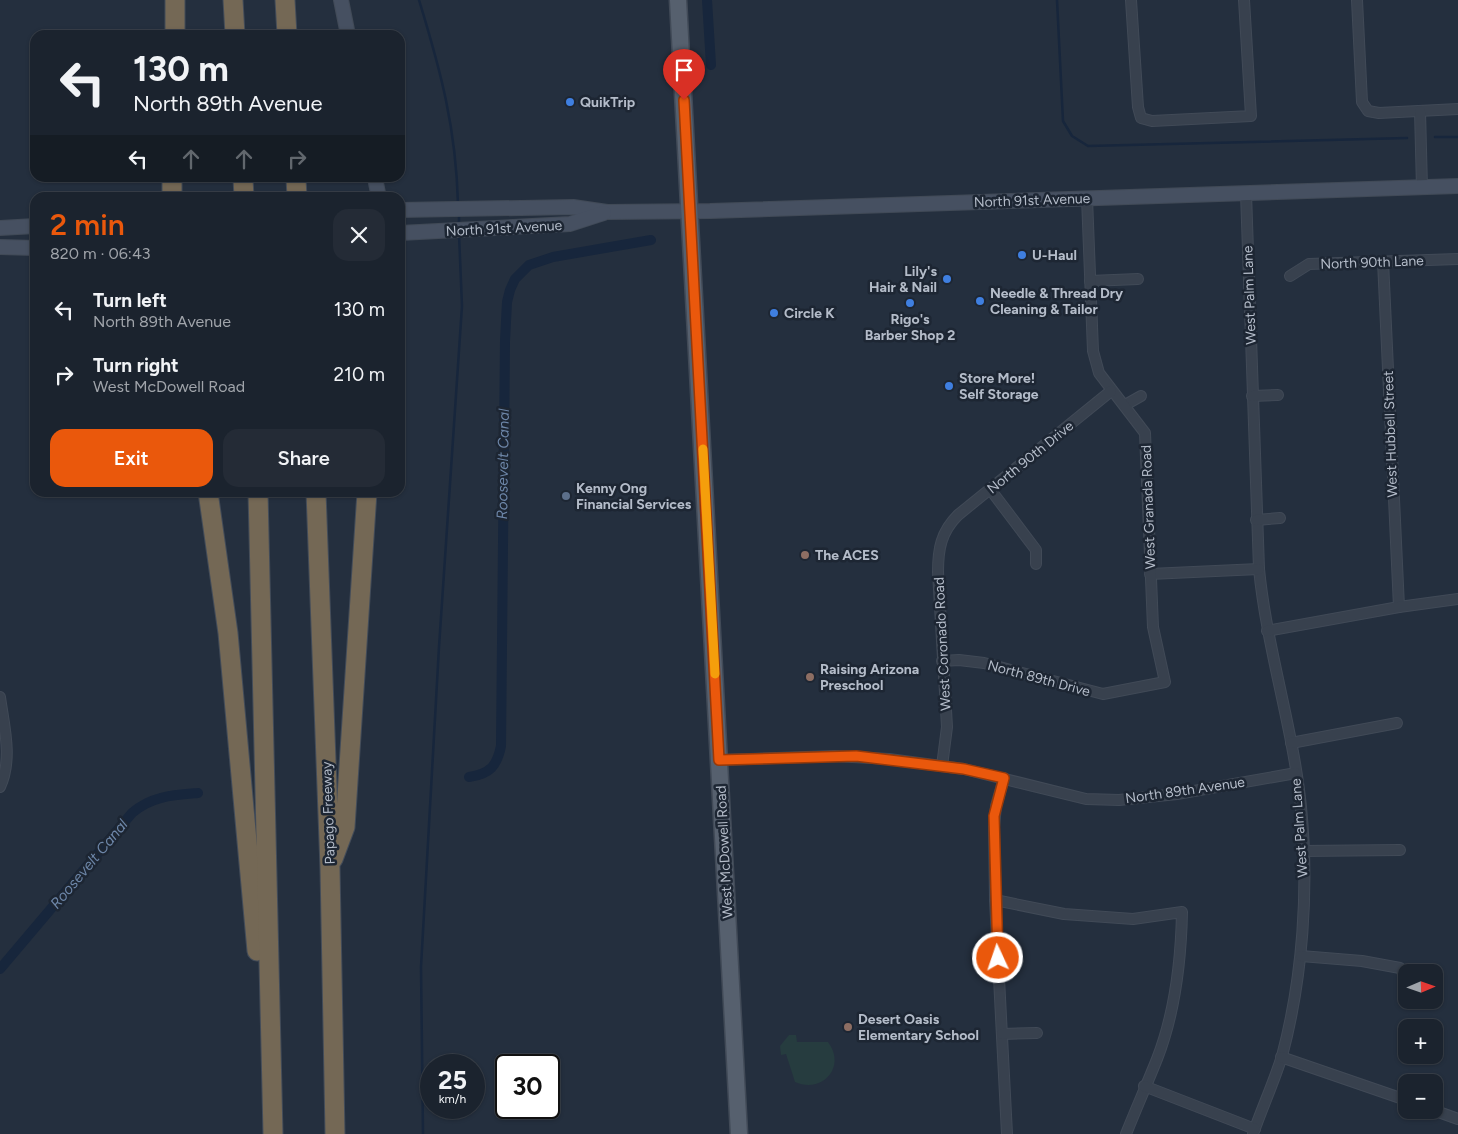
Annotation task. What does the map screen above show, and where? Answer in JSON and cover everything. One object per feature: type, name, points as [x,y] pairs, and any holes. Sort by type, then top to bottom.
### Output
[{"type":"highway","points":[[174,0],[174,30]]},
{"type":"highway","points":[[233,0],[235,30]]},
{"type":"highway","points":[[285,0],[287,30]]},
{"type":"highway","points":[[209,497],[228,633],[247,815],[250,891],[270,1062]]},
{"type":"highway","points":[[258,497],[273,1134]]},
{"type":"highway","name":"Papago Freeway","points":[[316,497],[330,868],[336,1134]]},
{"type":"highway","points":[[330,868],[345,827],[367,497]]},
{"type":"main road","points":[[341,0],[347,30]]},
{"type":"main road","name":"West McDowell Road","points":[[678,0],[740,1134]]},
{"type":"main road","name":"North 91st Avenue","points":[[405,210],[573,207],[607,212],[690,211],[1458,186]]},
{"type":"main road","name":"North 91st Avenue","points":[[405,233],[570,224],[607,212]]},
{"type":"main road","points":[[0,228],[30,226]]},
{"type":"main road","points":[[0,247],[30,248]]},
{"type":"street","points":[[1132,0],[1138,107],[1142,118],[1152,121],[1251,116],[1244,0]]},
{"type":"street","points":[[1357,0],[1362,102],[1368,111],[1458,109]]},
{"type":"street","points":[[1420,111],[1422,188]]},
{"type":"street","name":"West Palm Lane","points":[[1246,193],[1259,569],[1267,630],[1296,773],[1301,808],[1303,910],[1301,956],[1281,1056],[1254,1131]]},
{"type":"street","name":"West Granada Road","points":[[1087,198],[1093,350],[1099,373],[1145,434],[1153,627],[1165,682]]},
{"type":"street","name":"North 90th Lane","points":[[1290,276],[1309,264],[1458,259]]},
{"type":"street","name":"West Hubbell Street","points":[[1383,261],[1399,607]]},
{"type":"street","points":[[1090,280],[1138,279]]},
{"type":"street","name":"North 90th Drive","points":[[950,524],[1112,390]]},
{"type":"street","points":[[1252,396],[1278,395]]},
{"type":"street","points":[[1125,405],[1141,396]]},
{"type":"street","points":[[990,489],[1036,550],[1036,564]]},
{"type":"street","points":[[1256,520],[1280,518]]},
{"type":"street","name":"West Coronado Road","points":[[942,766],[947,727],[942,661],[938,554],[942,536],[950,524]]},
{"type":"street","points":[[1150,574],[1259,569]]},
{"type":"street","points":[[1267,630],[1399,607],[1458,599]]},
{"type":"street","name":"North 89th Drive","points":[[942,661],[959,660],[984,663],[1103,694],[1165,682]]},
{"type":"street","points":[[0,697],[7,741],[1,784]]},
{"type":"street","points":[[1290,744],[1397,723]]},
{"type":"street","name":"North 89th Avenue","points":[[719,760],[834,756],[889,759],[942,766],[1004,778],[1072,797],[1120,800],[1177,794],[1296,773]]},
{"type":"street","points":[[1004,778],[994,816],[995,900],[1007,1134]]},
{"type":"street","points":[[1302,850],[1400,850]]},
{"type":"street","points":[[995,900],[1064,914],[1133,919],[1182,912],[1181,953],[1173,1004],[1157,1059],[1144,1086],[1126,1134]]},
{"type":"street","points":[[1301,956],[1398,968]]},
{"type":"street","points":[[1002,1034],[1037,1033]]},
{"type":"street","points":[[1281,1056],[1398,1097]]},
{"type":"street","points":[[1144,1086],[1254,1131]]},
{"type":"street","points":[[1443,1114],[1458,1119]]},
{"type":"green space","points":[[789,1035],[796,1035],[797,1042],[828,1042],[835,1060],[829,1076],[814,1084],[805,1085],[795,1082],[786,1054],[781,1055],[780,1046]]},
{"type":"waterway","points":[[419,0],[434,52],[451,125],[458,204]]},
{"type":"waterway","name":"Roosevelt Canal","points":[[707,0],[711,65]]},
{"type":"waterway","points":[[1057,0],[1063,121],[1072,136],[1088,146],[1407,138]]},
{"type":"waterway","points":[[1435,137],[1458,137]]},
{"type":"waterway","points":[[459,214],[459,226]]},
{"type":"waterway","points":[[423,1134],[421,967],[439,647],[462,306],[459,234]]},
{"type":"waterway","name":"Roosevelt Canal","points":[[469,777],[482,774],[491,768],[495,764],[501,746],[505,341],[507,302],[510,290],[515,279],[529,265],[553,257],[651,240]]},
{"type":"waterway","name":"Roosevelt Canal","points":[[0,969],[132,813],[139,807],[155,800],[198,793]]},
{"type":"slow traffic","points":[[703,449],[715,674]]},
{"type":"place","name":"QuikTrip","points":[[570,102]]},
{"type":"place","name":"U-Haul","points":[[1022,255]]},
{"type":"place","name":"Lily's Hair & Nail","points":[[947,279]]},
{"type":"place","name":"Needle & Thread Dry Cleaning & Tailor","points":[[980,301]]},
{"type":"place","name":"Rigo's Barber Shop 2","points":[[910,303]]},
{"type":"place","name":"Circle K","points":[[774,313]]},
{"type":"place","name":"Store More! Self Storage","points":[[949,386]]},
{"type":"place","name":"Kenny Ong Financial Services","points":[[566,496]]},
{"type":"place","name":"The ACES","points":[[805,555]]},
{"type":"place","name":"Raising Arizona Preschool","points":[[810,677]]},
{"type":"place","name":"Desert Oasis Elementary School","points":[[848,1027]]},
{"type":"route","points":[[684,100],[719,760],[856,756],[964,769],[1004,778],[994,816],[998,958]]}]
